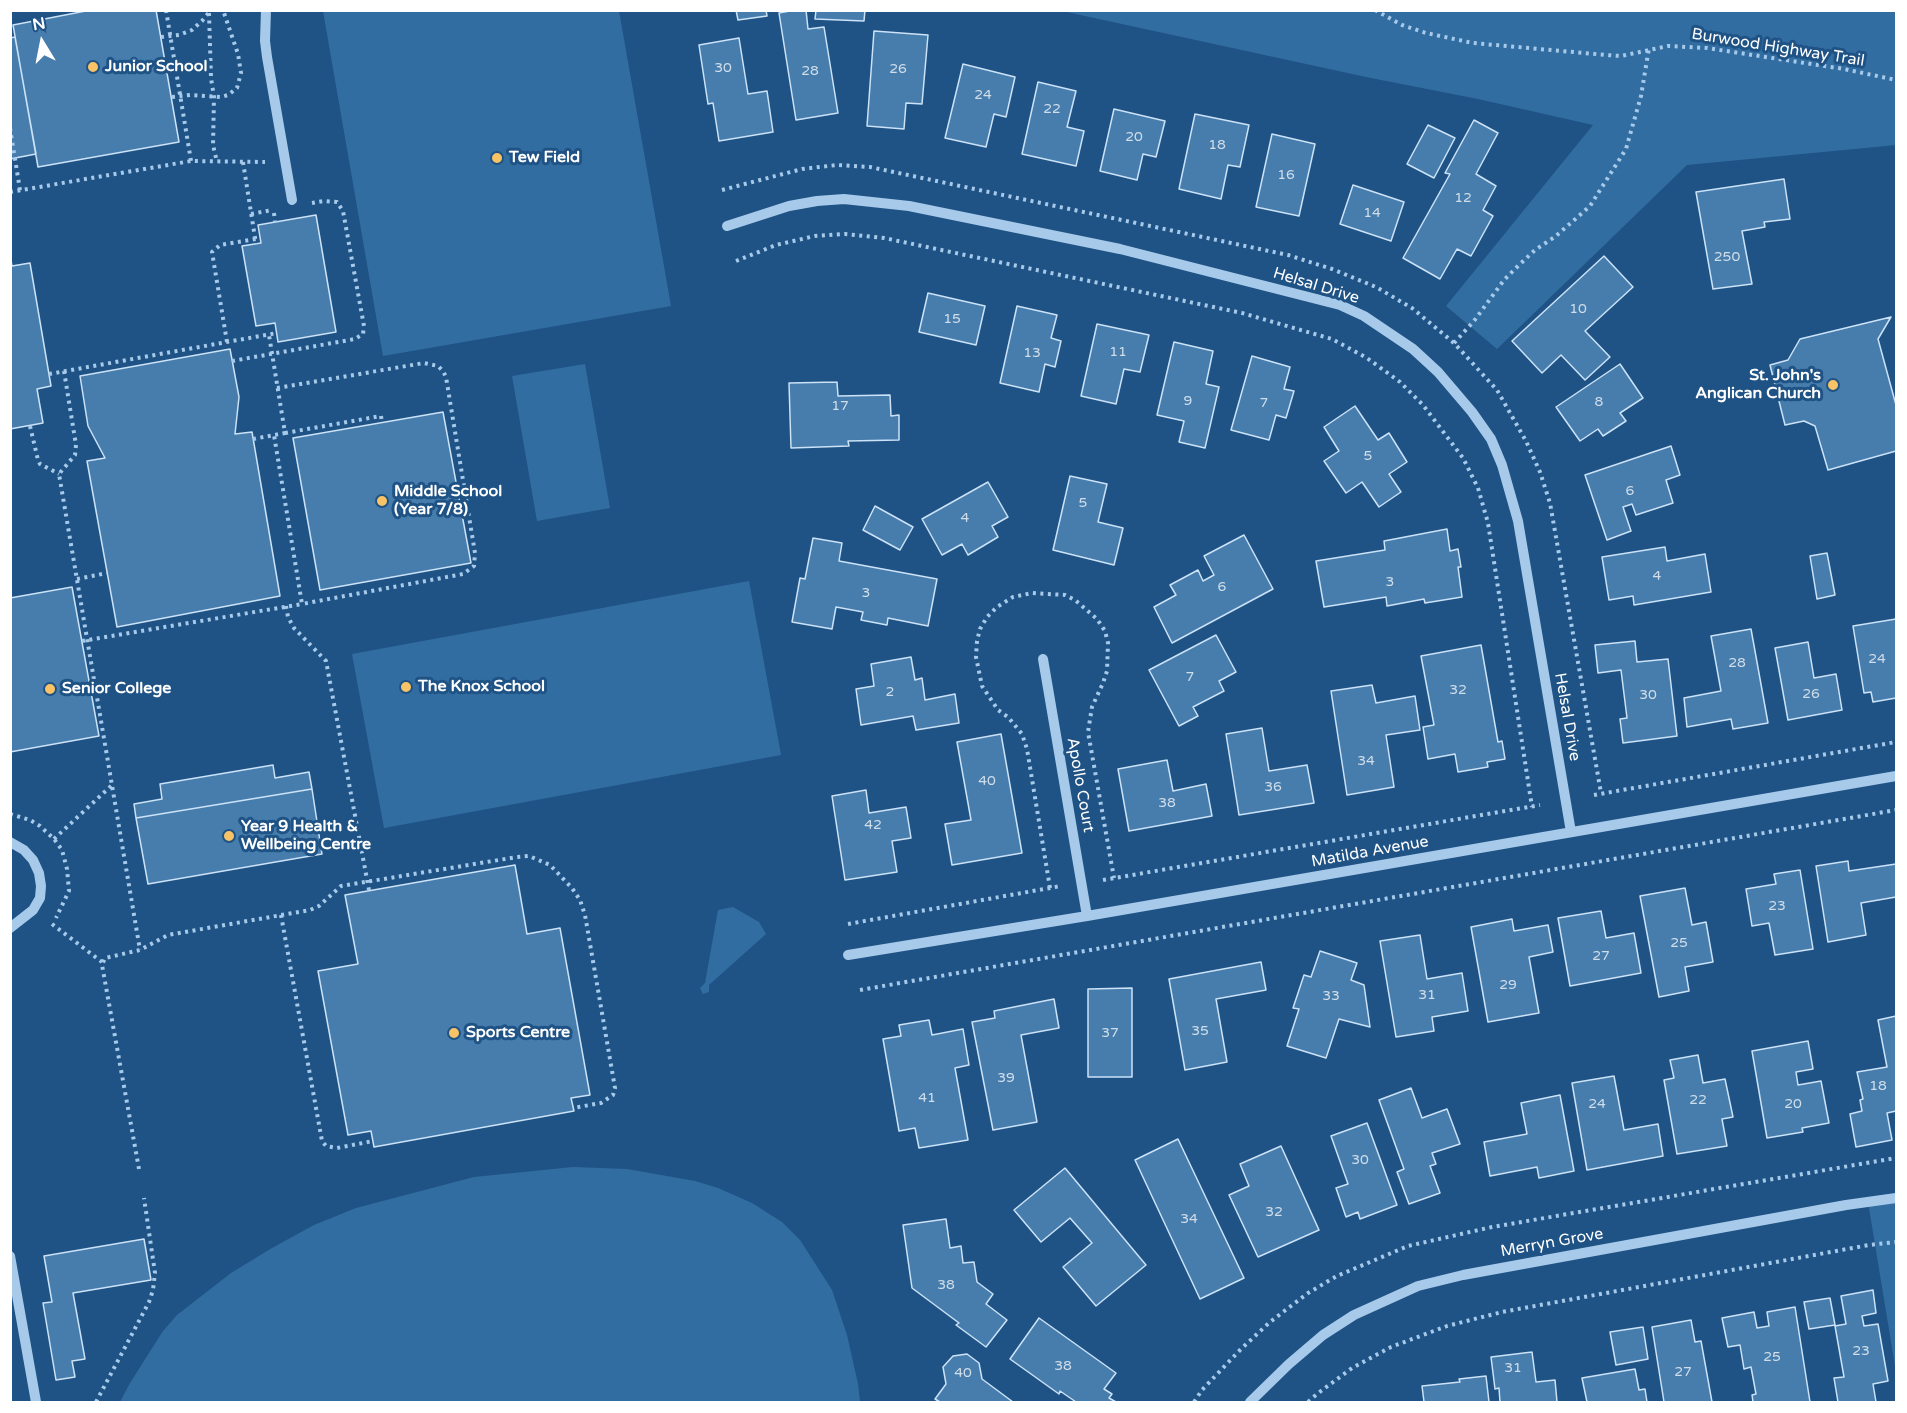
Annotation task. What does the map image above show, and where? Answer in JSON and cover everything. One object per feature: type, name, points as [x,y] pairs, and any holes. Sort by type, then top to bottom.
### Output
[{"type":"street","points":[[266,10],[267,57],[292,200]]},
{"type":"street","name":"Helsal Drive","points":[[728,226],[789,206],[817,201],[844,199],[909,206],[1120,249],[1340,305],[1364,316],[1413,349],[1438,372],[1472,412],[1491,439],[1502,465],[1518,521],[1571,832]]},
{"type":"street","name":"Apollo Court","points":[[1043,659],[1087,916]]},
{"type":"street","name":"Matilda Avenue","points":[[848,955],[1896,777]]},
{"type":"street","points":[[10,842],[24,850],[33,860],[41,885],[40,898],[33,910],[10,928]]},
{"type":"street","name":"Merryn Grove","points":[[1250,1402],[1323,1335],[1354,1315],[1418,1286],[1485,1270],[1896,1198]]},
{"type":"street","points":[[10,1256],[36,1402]]},
{"type":"path","points":[[166,10],[191,161]]},
{"type":"path","points":[[172,97],[200,95],[214,97],[228,95],[237,88],[241,80],[238,54],[223,10]]},
{"type":"path","name":"Burwood Highway Trail","points":[[1375,10],[1402,25],[1426,33],[1473,43],[1621,56],[1649,48],[1668,46],[1707,48],[1844,69],[1896,80]]},
{"type":"path","points":[[161,37],[192,30],[210,12]]},
{"type":"path","points":[[210,12],[211,78],[214,97],[213,131],[217,162]]},
{"type":"path","points":[[1454,343],[1474,321],[1504,280],[1590,206],[1626,149],[1638,107],[1649,48]]},
{"type":"path","points":[[10,128],[20,190]]},
{"type":"path","points":[[10,192],[191,161],[265,162]]},
{"type":"path","points":[[226,342],[212,252],[220,245],[256,241],[243,162]]},
{"type":"path","points":[[723,190],[802,169],[837,165],[894,171],[1288,255],[1332,269],[1376,287],[1412,308],[1454,343],[1497,390],[1526,441],[1540,472],[1550,503],[1601,793]]},
{"type":"path","points":[[232,361],[355,339],[360,337],[365,330],[341,205],[331,201],[304,204]]},
{"type":"path","points":[[251,213],[273,210]]},
{"type":"path","points":[[736,261],[776,245],[816,236],[845,234],[884,238],[1242,313],[1332,339],[1367,358],[1400,382],[1423,405],[1463,458],[1478,489],[1488,523],[1532,807]]},
{"type":"path","points":[[49,374],[277,333]]},
{"type":"path","points":[[269,336],[285,433]]},
{"type":"path","points":[[82,641],[463,574],[474,566],[475,553],[446,377],[438,366],[424,363],[277,388]]},
{"type":"path","points":[[64,371],[75,455],[59,474],[140,950]]},
{"type":"path","points":[[254,439],[381,416],[382,422]]},
{"type":"path","points":[[30,426],[40,464],[59,474]]},
{"type":"path","points":[[274,435],[302,604]]},
{"type":"path","points":[[77,579],[107,573]]},
{"type":"path","points":[[286,606],[294,627],[326,661],[369,890]]},
{"type":"path","points":[[1594,795],[1896,742]]},
{"type":"path","points":[[54,839],[112,784]]},
{"type":"path","points":[[1102,880],[1540,805]]},
{"type":"path","points":[[860,990],[1896,810]]},
{"type":"path","points":[[139,1169],[102,965],[105,958],[140,950],[168,935],[310,910],[319,906],[341,886],[367,880],[529,856],[550,865],[560,874],[580,900],[585,915],[615,1088],[613,1095],[601,1103],[573,1108]]},
{"type":"path","points":[[848,924],[1062,886]]},
{"type":"path","points":[[281,915],[322,1141],[326,1146],[332,1148],[373,1142]]},
{"type":"path","points":[[96,1402],[149,1302],[153,1290],[155,1273],[144,1198]]},
{"type":"path","points":[[1308,1402],[1352,1368],[1391,1347],[1447,1326],[1502,1312],[1896,1242]]},
{"type":"shaded area","name":"Tew Field","points":[[323,11],[619,11],[671,306],[383,356]]},
{"type":"shaded area","points":[[1062,11],[1896,11],[1896,145],[1687,165],[1497,349],[1446,306],[1593,125]]},
{"type":"shaded area","points":[[585,364],[610,508],[537,521],[512,376]]},
{"type":"shaded area","points":[[749,581],[781,755],[384,828],[352,654]]},
{"type":"shaded area","points":[[733,907],[759,922],[766,934],[709,985],[709,992],[703,994],[700,988],[705,983],[718,910]]},
{"type":"shaded area","points":[[573,1167],[627,1169],[695,1181],[752,1203],[782,1222],[800,1240],[832,1290],[847,1335],[860,1402],[120,1402],[163,1331],[177,1315],[231,1273],[314,1225],[356,1208],[474,1177]]},
{"type":"shaded area","points":[[1896,1198],[1896,1372],[1868,1202]]},
{"type":"building","name":"Junior School","points":[[91,10],[156,10],[179,142],[38,167],[13,25]]},
{"type":"building","points":[[736,10],[766,10],[767,16],[738,20]]},
{"type":"building","points":[[806,10],[808,29],[824,27],[838,113],[796,120],[779,13]]},
{"type":"building","points":[[816,10],[865,10],[864,21],[815,19]]},
{"type":"building","points":[[874,31],[928,35],[922,104],[906,103],[904,129],[867,126]]},
{"type":"building","points":[[15,37],[36,154],[10,159],[10,38]]},
{"type":"building","points":[[739,38],[748,94],[767,91],[773,132],[719,141],[713,103],[708,104],[699,45]]},
{"type":"building","points":[[963,64],[1015,77],[1006,117],[994,114],[986,147],[945,138]]},
{"type":"building","points":[[1038,82],[1076,91],[1067,127],[1084,131],[1076,166],[1022,154]]},
{"type":"building","points":[[1114,109],[1165,121],[1156,157],[1143,154],[1137,180],[1100,171]]},
{"type":"building","points":[[1195,114],[1249,125],[1240,167],[1228,165],[1221,199],[1179,189]]},
{"type":"building","points":[[1474,120],[1498,133],[1476,174],[1496,186],[1483,210],[1493,216],[1471,256],[1457,249],[1440,279],[1403,258],[1450,174],[1445,173]]},
{"type":"building","points":[[1428,125],[1455,138],[1434,178],[1407,164]]},
{"type":"building","points":[[1272,134],[1315,144],[1299,216],[1256,207]]},
{"type":"building","points":[[1784,179],[1790,219],[1764,222],[1765,227],[1742,231],[1752,284],[1713,289],[1696,192]]},
{"type":"building","points":[[1353,185],[1404,202],[1391,241],[1340,224]]},
{"type":"building","points":[[316,215],[336,332],[278,342],[275,323],[256,326],[242,246],[261,243],[258,225]]},
{"type":"building","points":[[10,256],[12,266],[30,263],[51,386],[37,389],[43,423],[10,429]]},
{"type":"building","points":[[1604,256],[1633,287],[1585,331],[1610,357],[1585,380],[1561,355],[1542,373],[1512,341]]},
{"type":"building","points":[[928,293],[985,306],[976,345],[919,332]]},
{"type":"building","points":[[1017,306],[1057,315],[1051,338],[1061,341],[1055,367],[1045,364],[1039,392],[1000,383]]},
{"type":"building","name":"St. John's Anglican Church","points":[[1891,317],[1878,339],[1896,405],[1896,451],[1828,470],[1815,426],[1804,421],[1785,425],[1770,365],[1788,360],[1800,339]]},
{"type":"building","points":[[1097,324],[1149,335],[1140,372],[1124,369],[1116,404],[1081,396]]},
{"type":"building","points":[[1174,342],[1213,351],[1206,384],[1219,387],[1205,448],[1179,442],[1184,421],[1157,415]]},
{"type":"building","points":[[230,349],[239,397],[235,434],[252,432],[280,596],[117,627],[87,461],[105,458],[88,426],[80,376]]},
{"type":"building","points":[[1252,356],[1290,367],[1284,389],[1294,391],[1286,418],[1276,415],[1269,440],[1231,430]]},
{"type":"building","points":[[1620,364],[1643,398],[1620,413],[1626,421],[1603,436],[1598,429],[1580,441],[1556,407]]},
{"type":"building","points":[[837,382],[838,396],[890,395],[891,416],[899,415],[899,440],[848,441],[849,446],[791,448],[789,383]]},
{"type":"building","points":[[1355,406],[1378,440],[1389,433],[1407,462],[1389,474],[1401,492],[1379,507],[1362,482],[1346,493],[1324,461],[1339,451],[1324,427]]},
{"type":"building","name":"Middle School (Year 7/8)","points":[[443,412],[471,563],[320,590],[293,438]]},
{"type":"building","points":[[1671,446],[1680,475],[1666,480],[1673,503],[1636,515],[1632,504],[1623,507],[1631,531],[1607,540],[1585,475]]},
{"type":"building","points":[[1070,476],[1107,484],[1098,522],[1123,528],[1114,565],[1053,550]]},
{"type":"building","points":[[988,482],[1008,517],[992,526],[998,537],[968,555],[962,544],[942,555],[922,519]]},
{"type":"building","points":[[875,506],[913,527],[900,550],[863,530]]},
{"type":"building","points":[[1447,529],[1450,551],[1458,549],[1462,597],[1425,603],[1424,599],[1387,606],[1386,597],[1324,607],[1316,561],[1385,550],[1384,541]]},
{"type":"building","points":[[1244,535],[1273,589],[1172,643],[1154,607],[1176,595],[1170,585],[1198,570],[1203,581],[1214,575],[1204,556]]},
{"type":"building","points":[[813,538],[842,543],[839,561],[937,579],[928,626],[888,618],[887,625],[861,620],[863,612],[836,607],[832,629],[792,622],[800,578],[805,579]]},
{"type":"building","points":[[1665,547],[1667,561],[1705,554],[1711,592],[1634,605],[1633,596],[1609,600],[1602,557]]},
{"type":"building","points":[[1827,553],[1835,595],[1817,599],[1810,556]]},
{"type":"building","name":"Senior College","points":[[72,587],[99,736],[10,752],[10,598]]},
{"type":"building","points":[[1896,619],[1896,698],[1873,702],[1871,692],[1864,693],[1853,626]]},
{"type":"building","points":[[1751,629],[1768,723],[1733,729],[1731,719],[1687,727],[1684,698],[1721,691],[1711,636]]},
{"type":"building","points":[[1216,635],[1236,672],[1219,681],[1224,691],[1193,707],[1198,716],[1179,726],[1149,670]]},
{"type":"building","points":[[1635,641],[1637,662],[1668,659],[1677,736],[1623,743],[1620,719],[1627,718],[1621,670],[1598,673],[1595,645]]},
{"type":"building","points":[[1808,642],[1814,678],[1836,674],[1842,710],[1788,720],[1775,648]]},
{"type":"building","points":[[1481,645],[1498,742],[1502,741],[1505,759],[1487,762],[1488,767],[1458,772],[1455,754],[1428,759],[1423,727],[1434,725],[1421,656]]},
{"type":"building","points":[[911,657],[915,680],[922,678],[925,700],[955,694],[959,723],[916,730],[913,716],[861,725],[856,689],[874,686],[871,664]]},
{"type":"building","points":[[1372,685],[1376,703],[1415,696],[1420,730],[1386,735],[1394,787],[1347,795],[1331,691]]},
{"type":"building","points":[[1262,728],[1269,771],[1307,765],[1314,803],[1239,815],[1226,734]]},
{"type":"building","points":[[1001,734],[1022,853],[952,865],[945,824],[971,820],[957,742]]},
{"type":"building","points":[[1167,760],[1173,791],[1206,784],[1212,816],[1129,831],[1118,769]]},
{"type":"building","points":[[273,765],[275,778],[309,772],[312,789],[136,818],[134,804],[162,799],[160,784]]},
{"type":"building","name":"Year 9 Health & Wellbeing Centre","points":[[312,789],[322,854],[148,884],[136,818]]},
{"type":"building","points":[[866,790],[869,813],[906,807],[911,838],[892,841],[897,872],[845,880],[832,796]]},
{"type":"building","points":[[1848,861],[1849,871],[1896,864],[1896,897],[1861,903],[1866,935],[1828,942],[1816,866]]},
{"type":"building","name":"Sports Centre","points":[[515,865],[527,934],[560,928],[590,1095],[571,1098],[574,1111],[374,1147],[371,1131],[348,1135],[318,971],[358,964],[345,895]]},
{"type":"building","points":[[1800,870],[1813,949],[1775,955],[1769,923],[1752,926],[1746,889],[1776,884],[1774,874]]},
{"type":"building","points":[[1685,888],[1692,925],[1706,922],[1713,962],[1685,967],[1689,991],[1659,997],[1640,896]]},
{"type":"building","points":[[1601,911],[1606,938],[1634,933],[1641,973],[1570,986],[1558,918]]},
{"type":"building","points":[[1512,919],[1514,931],[1548,925],[1553,952],[1529,957],[1539,1013],[1488,1022],[1471,927]]},
{"type":"building","points":[[1420,935],[1427,979],[1462,973],[1468,1011],[1432,1017],[1434,1031],[1396,1037],[1380,941]]},
{"type":"building","points":[[1320,951],[1357,963],[1351,980],[1364,985],[1370,1027],[1339,1019],[1326,1058],[1287,1046],[1299,1009],[1293,1008],[1304,975],[1311,977]]},
{"type":"building","points":[[1261,962],[1266,990],[1216,999],[1227,1062],[1185,1070],[1169,979]]},
{"type":"building","points":[[1132,988],[1132,1077],[1088,1077],[1088,989]]},
{"type":"building","points":[[1054,999],[1059,1028],[1021,1035],[1037,1122],[993,1130],[972,1022],[995,1018],[994,1011]]},
{"type":"building","points":[[1896,1016],[1896,1111],[1887,1113],[1892,1140],[1856,1147],[1850,1114],[1862,1111],[1860,1100],[1863,1099],[1857,1072],[1887,1067],[1878,1020]]},
{"type":"building","points":[[929,1020],[932,1035],[963,1029],[969,1065],[955,1068],[968,1140],[919,1148],[915,1128],[899,1131],[883,1039],[901,1036],[899,1025]]},
{"type":"building","points":[[1808,1041],[1813,1069],[1796,1072],[1798,1085],[1821,1081],[1829,1123],[1802,1128],[1803,1132],[1767,1138],[1752,1051]]},
{"type":"building","points":[[1698,1055],[1703,1083],[1725,1079],[1733,1117],[1722,1119],[1727,1146],[1677,1154],[1664,1080],[1674,1078],[1670,1060]]},
{"type":"building","points":[[1614,1076],[1624,1130],[1658,1124],[1663,1156],[1587,1170],[1572,1083]]},
{"type":"building","points":[[1411,1088],[1422,1118],[1447,1109],[1460,1144],[1432,1153],[1436,1164],[1430,1166],[1440,1193],[1409,1204],[1397,1172],[1404,1169],[1379,1100]]},
{"type":"building","points":[[1560,1095],[1574,1171],[1539,1178],[1537,1167],[1490,1176],[1484,1142],[1527,1134],[1521,1103]]},
{"type":"building","points":[[1367,1123],[1397,1205],[1360,1219],[1358,1212],[1346,1217],[1336,1188],[1348,1184],[1331,1136]]},
{"type":"building","points":[[1178,1139],[1244,1278],[1200,1299],[1135,1160]]},
{"type":"building","points":[[1281,1146],[1319,1230],[1258,1257],[1229,1195],[1249,1186],[1240,1164]]},
{"type":"building","points":[[1065,1168],[1146,1265],[1096,1306],[1063,1267],[1092,1243],[1070,1218],[1041,1242],[1014,1210]]},
{"type":"building","points":[[946,1219],[950,1248],[961,1246],[963,1263],[974,1262],[977,1282],[993,1294],[986,1304],[1007,1320],[986,1347],[956,1325],[959,1323],[912,1288],[903,1225]]},
{"type":"building","points":[[144,1239],[151,1280],[73,1293],[85,1359],[72,1361],[75,1377],[56,1380],[43,1303],[52,1302],[44,1256]]},
{"type":"building","points":[[1873,1290],[1876,1313],[1862,1316],[1864,1326],[1878,1324],[1888,1381],[1873,1384],[1876,1402],[1838,1402],[1834,1378],[1844,1377],[1835,1326],[1846,1324],[1841,1296]]},
{"type":"building","points":[[1830,1298],[1835,1325],[1809,1329],[1804,1302]]},
{"type":"building","points":[[1795,1307],[1810,1402],[1753,1402],[1752,1395],[1756,1394],[1751,1367],[1744,1369],[1740,1345],[1728,1347],[1722,1318],[1754,1312],[1757,1328],[1769,1326],[1767,1312]]},
{"type":"building","points":[[1039,1318],[1116,1373],[1104,1389],[1112,1394],[1109,1398],[1116,1402],[1076,1402],[1060,1391],[1059,1394],[1010,1359]]},
{"type":"building","points":[[1691,1320],[1695,1342],[1701,1341],[1712,1402],[1664,1402],[1652,1327]]},
{"type":"building","points":[[1643,1327],[1648,1359],[1616,1365],[1610,1332]]},
{"type":"building","points":[[1532,1352],[1536,1382],[1555,1380],[1557,1402],[1500,1402],[1499,1388],[1495,1389],[1491,1357]]},
{"type":"building","points":[[967,1354],[979,1363],[982,1379],[1013,1402],[940,1402],[935,1399],[946,1384],[943,1367],[953,1356]]},
{"type":"building","points":[[1635,1369],[1639,1390],[1645,1389],[1647,1402],[1587,1402],[1582,1378]]},
{"type":"building","points":[[1486,1376],[1489,1402],[1424,1402],[1422,1386],[1460,1382],[1459,1379]]},
{"type":"place","name":"Junior School","points":[[93,67]]},
{"type":"place","name":"Tew Field","points":[[497,158]]},
{"type":"place","name":"St. John's Anglican Church","points":[[1833,385]]},
{"type":"place","name":"Middle School (Year 7/8)","points":[[382,501]]},
{"type":"place","name":"The Knox School","points":[[406,687]]},
{"type":"place","name":"Senior College","points":[[50,689]]},
{"type":"place","name":"Year 9 Health & Wellbeing Centre","points":[[229,836]]},
{"type":"place","name":"Sports Centre","points":[[454,1033]]}]
